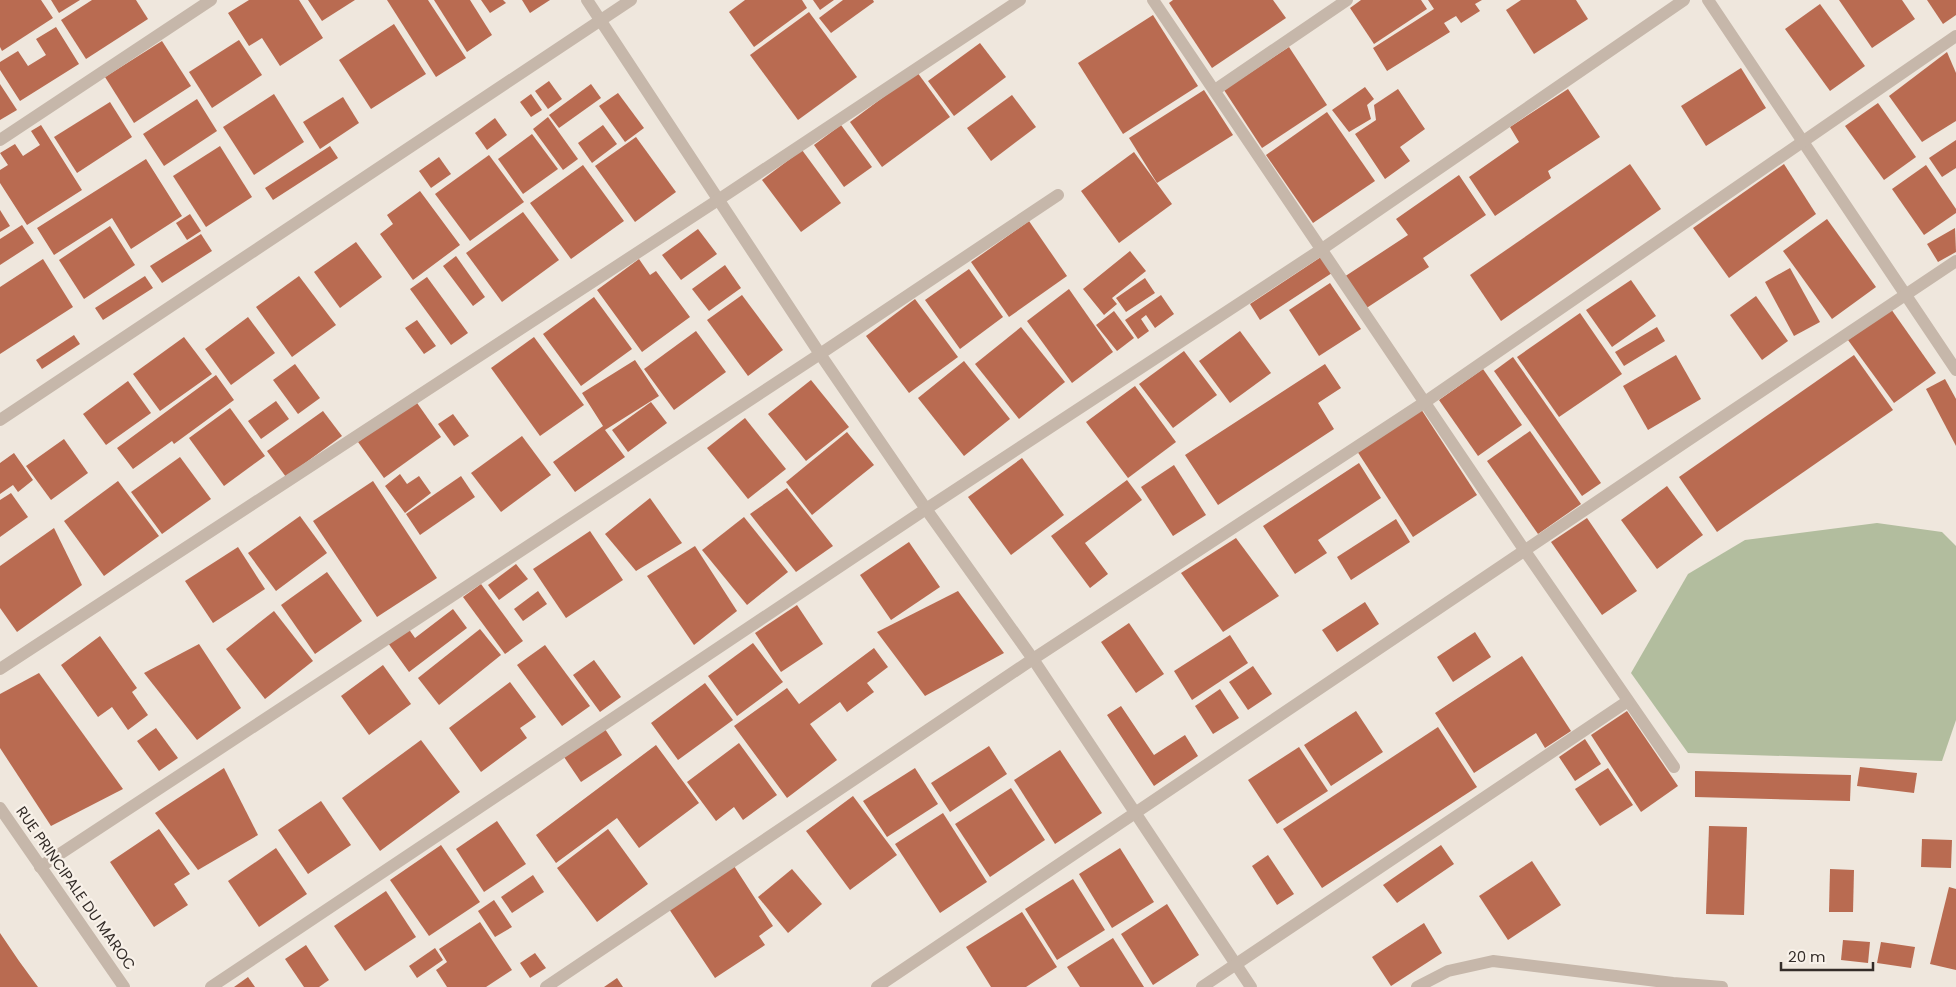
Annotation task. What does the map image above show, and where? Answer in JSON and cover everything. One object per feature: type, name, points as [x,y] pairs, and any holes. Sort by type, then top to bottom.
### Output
[{"type":"street","points":[[0,140],[211,0]]},
{"type":"street","points":[[587,0],[820,354],[1032,659],[1136,812],[1234,964],[1251,987]]},
{"type":"street","points":[[0,420],[631,0]]},
{"type":"street","points":[[0,669],[718,200],[1020,0]]},
{"type":"street","points":[[1153,0],[1525,551],[1674,767]]},
{"type":"street","points":[[1215,90],[1347,0]]},
{"type":"street","points":[[211,987],[926,509],[1322,249],[1684,0]]},
{"type":"street","points":[[1708,0],[1956,370]]},
{"type":"street","points":[[546,987],[1032,659],[1425,402],[1956,36]]},
{"type":"street","points":[[40,867],[820,354],[1058,195]]},
{"type":"street","points":[[877,987],[1956,261]]},
{"type":"street","points":[[1202,987],[1628,701]]},
{"type":"street","name":"RUE PRINCIPALE DU MAROC","points":[[0,808],[124,987]]},
{"type":"street","points":[[1417,987],[1448,971],[1493,961],[1673,983],[1722,987]]},
{"type":"green space","points":[[1877,523],[1942,532],[1956,546],[1956,720],[1942,761],[1688,753],[1631,673],[1688,574],[1745,540]]},
{"type":"building","points":[[0,0],[41,0],[53,18],[2,51],[0,47]]},
{"type":"building","points":[[51,0],[80,0],[59,13]]},
{"type":"building","points":[[92,0],[136,0],[148,19],[86,59],[61,20]]},
{"type":"building","points":[[249,0],[299,0],[323,38],[280,66],[262,38],[249,46],[228,13]]},
{"type":"building","points":[[308,0],[355,0],[322,21]]},
{"type":"building","points":[[387,0],[428,0],[466,58],[436,77]]},
{"type":"building","points":[[434,0],[470,0],[492,35],[467,52]]},
{"type":"building","points":[[481,0],[503,0],[506,3],[490,13]]},
{"type":"building","points":[[522,0],[550,0],[530,13]]},
{"type":"building","points":[[745,0],[802,0],[807,8],[754,47],[729,12]]},
{"type":"building","points":[[813,0],[834,0],[820,10]]},
{"type":"building","points":[[843,0],[873,0],[874,2],[831,33],[819,18]]},
{"type":"building","points":[[1173,0],[1273,0],[1286,18],[1212,68],[1169,3]]},
{"type":"building","points":[[1361,0],[1421,0],[1427,9],[1374,44],[1350,8]]},
{"type":"building","points":[[1428,0],[1482,0],[1475,4],[1480,11],[1461,23],[1456,16],[1444,23],[1450,32],[1387,71],[1373,48],[1434,9]]},
{"type":"building","points":[[1521,0],[1576,0],[1588,19],[1534,54],[1506,10]]},
{"type":"building","points":[[1839,0],[1902,0],[1915,19],[1872,48]]},
{"type":"building","points":[[1927,0],[1956,0],[1956,15],[1943,24]]},
{"type":"building","points":[[1820,4],[1865,66],[1830,91],[1785,29]]},
{"type":"building","points":[[809,12],[857,77],[798,120],[750,55]]},
{"type":"building","points":[[1153,15],[1198,86],[1123,134],[1078,63]]},
{"type":"building","points":[[394,24],[426,74],[371,109],[339,60]]},
{"type":"building","points":[[56,27],[79,64],[20,101],[0,70],[0,62],[18,51],[28,66],[46,55],[36,39]]},
{"type":"building","points":[[239,40],[262,75],[212,108],[189,72]]},
{"type":"building","points":[[162,41],[191,86],[134,123],[105,77]]},
{"type":"building","points":[[980,43],[1006,77],[954,116],[928,81]]},
{"type":"building","points":[[1289,47],[1327,105],[1262,148],[1224,90]]},
{"type":"building","points":[[1947,52],[1956,73],[1956,121],[1922,142],[1889,96]]},
{"type":"building","points":[[1741,68],[1766,108],[1706,146],[1681,106]]},
{"type":"building","points":[[917,72],[950,117],[882,167],[850,122]]},
{"type":"building","points":[[549,81],[562,99],[548,109],[535,91]]},
{"type":"building","points":[[0,84],[17,110],[0,120]]},
{"type":"building","points":[[591,84],[601,98],[559,128],[549,115]]},
{"type":"building","points":[[1365,87],[1374,99],[1367,105],[1371,119],[1349,132],[1332,110]]},
{"type":"building","points":[[1398,89],[1425,129],[1400,147],[1410,161],[1385,179],[1355,134],[1376,120],[1374,105]]},
{"type":"building","points":[[1568,89],[1600,137],[1548,171],[1551,178],[1495,216],[1469,177],[1519,142],[1510,127]]},
{"type":"building","points":[[1204,90],[1233,135],[1157,183],[1129,138]]},
{"type":"building","points":[[618,93],[644,128],[625,142],[599,106]]},
{"type":"building","points":[[274,94],[304,142],[254,175],[223,127]]},
{"type":"building","points":[[531,94],[542,110],[531,117],[520,102]]},
{"type":"building","points":[[1012,95],[1036,127],[991,161],[967,128]]},
{"type":"building","points":[[343,97],[359,123],[320,149],[303,122]]},
{"type":"building","points":[[197,99],[217,131],[164,166],[143,134]]},
{"type":"building","points":[[110,102],[132,137],[77,173],[54,137]]},
{"type":"building","points":[[1878,103],[1916,157],[1884,180],[1845,126]]},
{"type":"building","points":[[1327,112],[1375,181],[1313,223],[1266,155]]},
{"type":"building","points":[[548,117],[578,159],[563,170],[533,129]]},
{"type":"building","points":[[495,118],[507,135],[487,150],[475,133]]},
{"type":"building","points":[[41,125],[82,190],[27,225],[0,183],[0,170],[8,165],[0,153],[15,144],[23,156],[40,145],[31,131]]},
{"type":"building","points":[[603,125],[617,144],[592,163],[578,143]]},
{"type":"building","points":[[841,125],[872,167],[844,187],[814,145]]},
{"type":"building","points":[[532,134],[558,169],[523,194],[498,159]]},
{"type":"building","points":[[636,137],[676,192],[635,222],[595,166]]},
{"type":"building","points":[[1956,140],[1956,168],[1942,177],[1929,158]]},
{"type":"building","points":[[220,146],[252,197],[206,227],[173,176]]},
{"type":"building","points":[[330,146],[338,158],[273,200],[265,188]]},
{"type":"building","points":[[802,150],[841,203],[801,232],[762,180]]},
{"type":"building","points":[[1134,152],[1172,204],[1119,243],[1081,191]]},
{"type":"building","points":[[489,155],[524,202],[470,241],[435,194]]},
{"type":"building","points":[[439,157],[451,174],[431,188],[419,171]]},
{"type":"building","points":[[146,159],[182,216],[131,249],[112,218],[54,255],[37,228]]},
{"type":"building","points":[[1630,164],[1661,209],[1501,321],[1470,275]]},
{"type":"building","points":[[1784,164],[1816,214],[1729,278],[1693,228]]},
{"type":"building","points":[[583,165],[624,221],[571,259],[530,203]]},
{"type":"building","points":[[1926,165],[1956,209],[1956,213],[1924,235],[1892,189]]},
{"type":"building","points":[[1459,175],[1486,215],[1423,258],[1429,267],[1365,309],[1344,277],[1408,235],[1396,219]]},
{"type":"building","points":[[420,191],[460,245],[413,280],[380,234],[393,224],[387,215]]},
{"type":"building","points":[[0,210],[10,226],[0,232]]},
{"type":"building","points":[[523,212],[559,260],[502,302],[466,253]]},
{"type":"building","points":[[190,214],[201,231],[187,240],[176,223]]},
{"type":"building","points":[[1827,219],[1876,287],[1832,319],[1783,251]]},
{"type":"building","points":[[1029,221],[1067,276],[1009,317],[971,262]]},
{"type":"building","points":[[22,225],[34,243],[0,265],[0,239]]},
{"type":"building","points":[[110,226],[135,265],[84,299],[59,260]]},
{"type":"building","points":[[1955,228],[1956,252],[1938,262],[1927,244]]},
{"type":"building","points":[[698,229],[717,254],[681,280],[662,255]]},
{"type":"building","points":[[201,234],[212,251],[162,283],[150,266]]},
{"type":"building","points":[[356,242],[382,277],[340,308],[314,272]]},
{"type":"building","points":[[1130,251],[1146,271],[1112,298],[1117,304],[1104,315],[1083,289]]},
{"type":"building","points":[[1324,255],[1335,271],[1260,320],[1250,304]]},
{"type":"building","points":[[456,256],[485,297],[473,306],[443,266]]},
{"type":"building","points":[[43,259],[73,307],[0,354],[0,287]]},
{"type":"building","points":[[639,259],[650,275],[656,271],[690,317],[642,352],[597,290]]},
{"type":"building","points":[[725,265],[741,288],[709,311],[692,289]]},
{"type":"building","points":[[1790,268],[1820,322],[1794,336],[1765,282]]},
{"type":"building","points":[[969,269],[1003,317],[960,349],[925,300]]},
{"type":"building","points":[[145,276],[153,288],[103,320],[95,308]]},
{"type":"building","points":[[299,276],[336,325],[292,357],[256,307]]},
{"type":"building","points":[[427,277],[468,333],[451,345],[410,289]]},
{"type":"building","points":[[1145,278],[1155,293],[1126,312],[1116,298]]},
{"type":"building","points":[[1631,280],[1656,316],[1612,347],[1586,310]]},
{"type":"building","points":[[1330,283],[1361,329],[1319,356],[1289,310]]},
{"type":"building","points":[[1069,289],[1113,352],[1072,383],[1027,321]]},
{"type":"building","points":[[742,295],[783,350],[748,376],[707,320]]},
{"type":"building","points":[[1161,295],[1174,314],[1155,328],[1146,315],[1141,319],[1149,331],[1138,339],[1125,320]]},
{"type":"building","points":[[1756,296],[1788,341],[1762,360],[1730,315]]},
{"type":"building","points":[[594,297],[632,349],[581,386],[543,334]]},
{"type":"building","points":[[915,299],[958,357],[909,393],[866,336]]},
{"type":"building","points":[[1891,309],[1936,373],[1894,403],[1848,340]]},
{"type":"building","points":[[1114,311],[1134,338],[1117,351],[1096,325]]},
{"type":"building","points":[[1580,313],[1622,374],[1559,417],[1517,357]]},
{"type":"building","points":[[248,317],[275,353],[231,385],[205,349]]},
{"type":"building","points":[[417,320],[436,346],[424,354],[405,328]]},
{"type":"building","points":[[1021,327],[1065,382],[1019,419],[975,364]]},
{"type":"building","points":[[1657,327],[1665,341],[1624,366],[1615,352]]},
{"type":"building","points":[[696,331],[726,372],[674,410],[644,369]]},
{"type":"building","points":[[1240,331],[1271,373],[1230,403],[1199,361]]},
{"type":"building","points":[[74,335],[80,344],[42,369],[36,360]]},
{"type":"building","points":[[184,337],[212,374],[160,411],[133,374]]},
{"type":"building","points":[[534,337],[584,405],[540,436],[491,368]]},
{"type":"building","points":[[1184,351],[1217,395],[1173,428],[1139,384]]},
{"type":"building","points":[[1676,355],[1701,399],[1648,430],[1623,386]]},
{"type":"building","points":[[1854,355],[1893,410],[1717,532],[1679,477]]},
{"type":"building","points":[[1513,357],[1601,483],[1582,496],[1494,371]]},
{"type":"building","points":[[635,360],[659,396],[605,430],[625,457],[575,492],[553,462],[603,426],[582,393]]},
{"type":"building","points":[[964,361],[1010,419],[964,456],[918,398]]},
{"type":"building","points":[[295,364],[320,398],[298,414],[273,380]]},
{"type":"building","points":[[1325,364],[1341,388],[1318,403],[1334,429],[1218,505],[1185,455]]},
{"type":"building","points":[[1483,369],[1522,425],[1478,456],[1439,400]]},
{"type":"building","points":[[216,375],[234,400],[174,444],[172,441],[133,469],[117,448]]},
{"type":"building","points":[[1945,379],[1956,399],[1956,446],[1926,389]]},
{"type":"building","points":[[811,380],[849,427],[806,461],[768,414]]},
{"type":"building","points":[[128,381],[151,413],[106,445],[83,414]]},
{"type":"building","points":[[1135,386],[1176,442],[1128,478],[1086,422]]},
{"type":"building","points":[[415,400],[441,437],[384,478],[358,442]]},
{"type":"building","points":[[276,401],[289,419],[261,439],[248,421]]},
{"type":"building","points":[[651,402],[667,423],[628,452],[612,430]]},
{"type":"building","points":[[230,408],[265,456],[224,486],[189,438]]},
{"type":"building","points":[[1421,409],[1477,495],[1413,537],[1357,451]]},
{"type":"building","points":[[323,411],[342,436],[286,477],[267,451]]},
{"type":"building","points":[[453,414],[469,436],[454,446],[438,424]]},
{"type":"building","points":[[745,418],[786,469],[748,499],[707,448]]},
{"type":"building","points":[[1530,431],[1581,504],[1538,534],[1487,461]]},
{"type":"building","points":[[847,432],[874,465],[812,515],[786,482]]},
{"type":"building","points":[[522,436],[551,475],[501,512],[471,473]]},
{"type":"building","points":[[64,439],[88,473],[51,500],[26,466]]},
{"type":"building","points":[[14,453],[33,480],[18,492],[13,485],[0,494],[0,463]]},
{"type":"building","points":[[180,457],[211,499],[162,534],[131,492]]},
{"type":"building","points":[[1022,458],[1064,515],[1011,555],[968,497]]},
{"type":"building","points":[[1359,463],[1381,498],[1318,540],[1327,553],[1295,574],[1263,526]]},
{"type":"building","points":[[1174,465],[1206,515],[1173,536],[1141,487]]},
{"type":"building","points":[[400,474],[407,484],[419,476],[431,493],[405,513],[385,486]]},
{"type":"building","points":[[461,476],[475,497],[420,535],[406,514]]},
{"type":"building","points":[[1127,480],[1142,500],[1085,543],[1108,574],[1090,588],[1051,536]]},
{"type":"building","points":[[118,481],[159,536],[104,576],[64,521]]},
{"type":"building","points":[[373,481],[437,578],[377,617],[313,521]]},
{"type":"building","points":[[1667,486],[1703,535],[1657,569],[1621,520]]},
{"type":"building","points":[[787,488],[833,546],[796,572],[750,514]]},
{"type":"building","points":[[11,493],[28,517],[0,537],[0,500]]},
{"type":"building","points":[[650,498],[682,543],[636,571],[605,534]]},
{"type":"building","points":[[300,516],[327,553],[276,591],[248,553]]},
{"type":"building","points":[[744,517],[788,572],[747,605],[702,550]]},
{"type":"building","points":[[1587,518],[1637,591],[1602,615],[1551,542]]},
{"type":"building","points":[[1396,519],[1410,542],[1351,580],[1337,557]]},
{"type":"building","points":[[54,528],[82,585],[17,632],[0,608],[0,566]]},
{"type":"building","points":[[590,531],[623,580],[566,618],[533,569]]},
{"type":"building","points":[[1236,538],[1279,596],[1223,632],[1181,573]]},
{"type":"building","points":[[909,542],[940,587],[891,620],[860,575]]},
{"type":"building","points":[[695,546],[737,611],[694,645],[647,576]]},
{"type":"building","points":[[238,547],[265,589],[213,623],[185,581]]},
{"type":"building","points":[[516,564],[528,579],[499,600],[488,585]]},
{"type":"building","points":[[327,572],[362,621],[315,654],[281,605]]},
{"type":"building","points":[[481,584],[523,641],[505,654],[463,597]]},
{"type":"building","points":[[538,591],[547,604],[523,621],[514,609]]},
{"type":"building","points":[[958,591],[1004,653],[925,696],[877,632]]},
{"type":"building","points":[[1365,602],[1379,624],[1337,652],[1322,630]]},
{"type":"building","points":[[797,605],[823,644],[781,672],[755,633]]},
{"type":"building","points":[[453,609],[467,628],[409,672],[388,643],[408,628],[415,638]]},
{"type":"building","points":[[274,611],[313,661],[265,699],[226,649]]},
{"type":"building","points":[[1129,623],[1164,674],[1136,693],[1101,642]]},
{"type":"building","points":[[480,629],[501,655],[439,705],[418,678]]},
{"type":"building","points":[[1475,632],[1491,657],[1453,682],[1437,657]]},
{"type":"building","points":[[1230,635],[1248,663],[1192,700],[1174,671]]},
{"type":"building","points":[[100,636],[137,688],[132,692],[148,715],[128,730],[112,707],[98,717],[61,665]]},
{"type":"building","points":[[753,643],[783,682],[737,716],[708,676]]},
{"type":"building","points":[[199,644],[241,708],[197,740],[144,673]]},
{"type":"building","points":[[545,645],[590,706],[562,726],[517,665]]},
{"type":"building","points":[[874,648],[888,667],[867,683],[874,692],[847,712],[840,702],[810,724],[837,760],[787,798],[734,726],[787,688],[799,704]]},
{"type":"building","points":[[1522,656],[1571,731],[1545,748],[1536,733],[1474,773],[1435,713]]},
{"type":"building","points":[[594,660],[621,697],[600,712],[573,675]]},
{"type":"building","points":[[383,665],[411,704],[369,735],[341,696]]},
{"type":"building","points":[[1253,666],[1272,694],[1248,710],[1229,682]]},
{"type":"building","points":[[39,673],[123,789],[51,826],[0,748],[0,694]]},
{"type":"building","points":[[510,682],[536,717],[520,728],[527,738],[481,772],[449,728]]},
{"type":"building","points":[[705,683],[733,720],[678,760],[651,723]]},
{"type":"building","points":[[1220,689],[1239,718],[1213,734],[1195,706]]},
{"type":"building","points":[[1121,706],[1154,755],[1185,735],[1198,756],[1154,786],[1107,715]]},
{"type":"building","points":[[1356,711],[1383,752],[1331,786],[1304,745]]},
{"type":"building","points":[[1627,711],[1678,786],[1641,812],[1591,735]]},
{"type":"building","points":[[1438,727],[1477,787],[1322,888],[1283,829]]},
{"type":"building","points":[[156,728],[178,758],[159,771],[137,741]]},
{"type":"building","points":[[605,729],[622,755],[581,782],[564,757]]},
{"type":"building","points":[[1585,739],[1601,764],[1575,781],[1559,757]]},
{"type":"building","points":[[421,740],[460,792],[380,851],[342,798]]},
{"type":"building","points":[[739,743],[777,795],[743,820],[734,807],[716,821],[687,782]]},
{"type":"building","points":[[656,745],[699,803],[639,848],[617,818],[556,863],[536,835]]},
{"type":"building","points":[[989,746],[1007,774],[950,812],[931,783]]},
{"type":"building","points":[[1299,747],[1328,791],[1277,824],[1248,780]]},
{"type":"building","points":[[1060,750],[1102,813],[1055,844],[1014,780]]},
{"type":"building","points":[[1860,767],[1917,773],[1914,793],[1857,786]]},
{"type":"building","points":[[224,768],[258,835],[198,870],[155,813]]},
{"type":"building","points":[[915,768],[938,804],[887,837],[863,801]]},
{"type":"building","points":[[1608,768],[1633,805],[1600,826],[1575,789]]},
{"type":"building","points":[[1695,771],[1851,775],[1850,801],[1695,797]]},
{"type":"building","points":[[1011,788],[1045,840],[990,877],[955,824]]},
{"type":"building","points":[[853,796],[897,855],[850,890],[806,831]]},
{"type":"building","points":[[321,801],[351,845],[308,874],[278,830]]},
{"type":"building","points":[[943,813],[987,882],[940,913],[895,844]]},
{"type":"building","points":[[497,821],[526,864],[484,892],[456,849]]},
{"type":"building","points":[[1709,826],[1747,827],[1744,915],[1706,914]]},
{"type":"building","points":[[159,829],[190,874],[174,884],[188,905],[154,927],[110,862]]},
{"type":"building","points":[[608,829],[648,884],[597,922],[557,868]]},
{"type":"building","points":[[1922,839],[1952,840],[1951,868],[1921,867]]},
{"type":"building","points":[[441,845],[480,902],[429,936],[390,880]]},
{"type":"building","points":[[1441,845],[1454,864],[1397,903],[1383,885]]},
{"type":"building","points":[[276,848],[307,894],[259,927],[228,881]]},
{"type":"building","points":[[1120,848],[1154,902],[1112,928],[1079,874]]},
{"type":"building","points":[[1268,855],[1294,894],[1277,905],[1252,866]]},
{"type":"building","points":[[1532,861],[1561,905],[1508,940],[1479,896]]},
{"type":"building","points":[[734,866],[773,926],[759,936],[765,945],[715,978],[669,909]]},
{"type":"building","points":[[792,869],[822,904],[788,933],[758,897]]},
{"type":"building","points":[[1830,869],[1854,870],[1853,912],[1829,912]]},
{"type":"building","points":[[533,875],[544,892],[512,913],[501,897]]},
{"type":"building","points":[[1073,879],[1105,930],[1057,960],[1025,909]]},
{"type":"building","points":[[1949,887],[1956,889],[1956,970],[1930,964]]},
{"type":"building","points":[[386,891],[416,937],[365,971],[334,926]]},
{"type":"building","points":[[494,900],[512,927],[495,937],[478,911]]},
{"type":"building","points":[[1167,904],[1199,955],[1153,985],[1121,934]]},
{"type":"building","points":[[1022,912],[1057,967],[1026,987],[991,987],[966,947]]},
{"type":"building","points":[[480,922],[512,970],[486,987],[447,987],[436,970],[447,962],[439,949]]},
{"type":"building","points":[[1424,923],[1442,953],[1391,986],[1372,957]]},
{"type":"building","points":[[0,933],[19,961],[38,987],[0,987]]},
{"type":"building","points":[[1113,938],[1144,987],[1080,987],[1067,967]]},
{"type":"building","points":[[1843,940],[1870,942],[1868,963],[1841,960]]},
{"type":"building","points":[[1881,942],[1915,947],[1911,968],[1877,963]]},
{"type":"building","points":[[306,945],[329,980],[319,987],[304,987],[285,959]]},
{"type":"building","points":[[435,948],[443,960],[417,978],[409,966]]},
{"type":"building","points":[[535,953],[546,968],[530,978],[520,963]]},
{"type":"building","points":[[248,977],[255,987],[234,987]]},
{"type":"building","points":[[617,978],[623,987],[604,987]]}]
